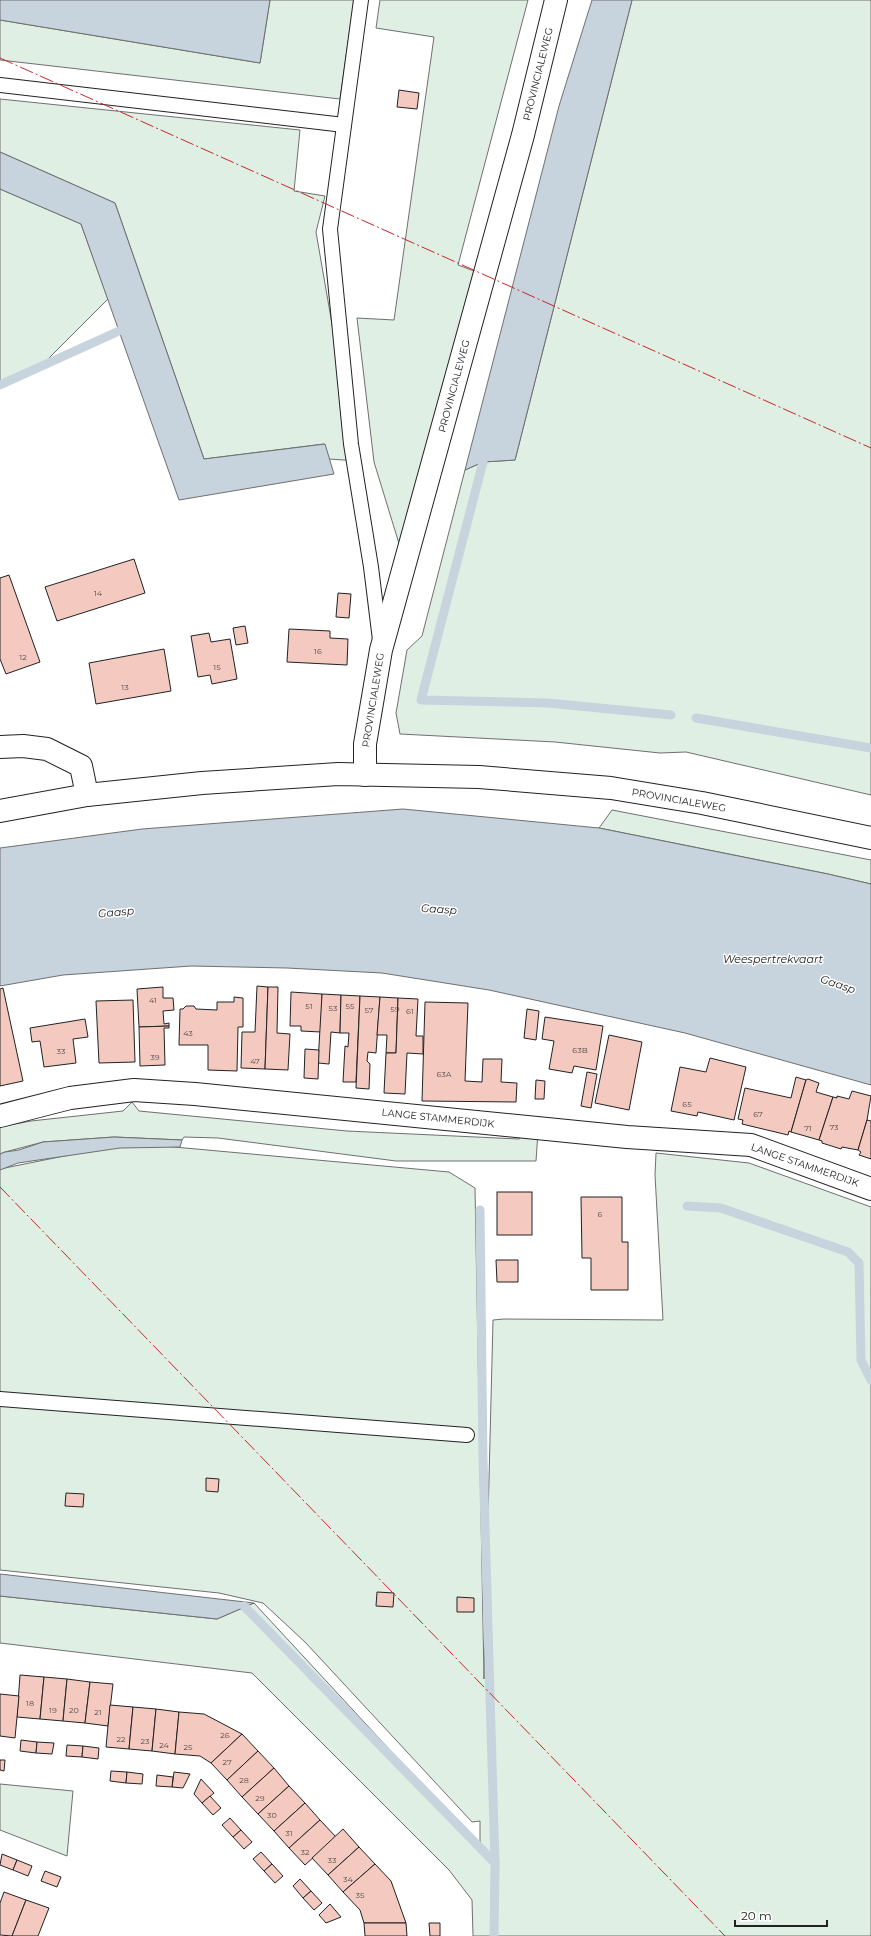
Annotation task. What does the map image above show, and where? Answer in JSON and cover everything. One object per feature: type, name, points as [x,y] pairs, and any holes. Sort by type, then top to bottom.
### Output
[{"type":"street","name":"PROVINCIALEWEG","points":[[365,775],[365,744],[381,650],[523,135],[556,0]]},
{"type":"street","points":[[0,747],[23,746],[47,749],[81,766],[88,795]]},
{"type":"street","name":"PROVINCIALEWEG","points":[[0,810],[88,795],[210,783],[338,774],[479,777],[611,788],[702,803],[871,838]]},
{"type":"street","name":"LANGE STAMMERDIJK","points":[[0,1116],[70,1098],[126,1091],[195,1094],[627,1137],[751,1145],[871,1189]]},
{"type":"lane","points":[[361,0],[330,229],[350,444],[370,567],[381,650]]},
{"type":"lane","points":[[0,85],[344,125]]},
{"type":"lane","points":[[0,1399],[468,1435]]},
{"type":"green space","points":[[270,0],[354,0],[340,99],[0,60],[0,20],[260,63]]},
{"type":"green space","points":[[380,0],[528,0],[458,265],[474,271],[430,444],[401,550],[374,462],[357,318],[394,320],[434,37],[376,28]]},
{"type":"green space","points":[[632,0],[871,0],[871,795],[686,752],[660,753],[555,742],[400,734],[396,713],[407,650],[422,636],[465,470],[483,462],[515,460]]},
{"type":"green space","points":[[0,99],[300,130],[294,191],[325,196],[316,232],[348,416],[358,461],[329,459],[324,444],[204,459],[115,203],[0,152]]},
{"type":"green space","points":[[0,189],[81,224],[108,299],[44,363],[0,388]]},
{"type":"green space","points":[[612,810],[871,860],[871,884],[599,828]]},
{"type":"green space","points":[[132,1102],[139,1111],[347,1131],[519,1139],[527,1132],[538,1132],[536,1161],[396,1161],[218,1138],[184,1137],[182,1140],[114,1137],[43,1142],[0,1154],[0,1127],[31,1121],[123,1111]]},
{"type":"green space","points":[[141,1144],[449,1172],[475,1188],[484,1679],[493,1320],[663,1320],[655,1175],[656,1153],[749,1163],[871,1207],[871,1936],[473,1936],[472,1900],[449,1870],[252,1673],[0,1643],[0,1596],[217,1619],[254,1603],[463,1829],[480,1845],[480,1821],[472,1822],[305,1642],[263,1603],[219,1593],[0,1570],[0,1169],[74,1154]]},
{"type":"green space","points":[[0,1784],[73,1791],[67,1856],[0,1830]]},
{"type":"water","points":[[0,0],[270,0],[260,63],[0,20]]},
{"type":"water","points":[[592,0],[632,0],[515,460],[483,462],[465,470],[559,106]]},
{"type":"water","points":[[0,152],[115,203],[204,459],[325,444],[334,474],[179,500],[81,224],[0,189]]},
{"type":"water","name":"Weespertrekvaart","points":[[403,809],[599,828],[871,884],[871,1085],[685,1033],[489,990],[382,973],[287,968],[191,966],[63,975],[0,986],[0,848],[142,829]]},
{"type":"water","points":[[114,1137],[182,1140],[180,1147],[120,1148],[18,1163],[0,1170],[0,1154],[5,1152],[19,1150],[43,1142]]},
{"type":"water","points":[[0,1574],[254,1603],[217,1619],[0,1596]]},
{"type":"building","points":[[399,90],[419,93],[417,109],[397,107]]},
{"type":"building","points":[[134,559],[145,593],[57,621],[45,587]]},
{"type":"building","points":[[9,575],[40,662],[6,674],[0,659],[0,578]]},
{"type":"building","points":[[338,593],[351,594],[349,618],[336,617]]},
{"type":"building","points":[[245,626],[248,643],[236,645],[233,628]]},
{"type":"building","points":[[289,629],[330,631],[330,638],[348,639],[347,665],[287,662]]},
{"type":"building","points":[[209,633],[211,642],[230,639],[237,679],[212,684],[210,675],[198,677],[191,636]]},
{"type":"building","points":[[164,649],[171,691],[96,704],[89,663]]},
{"type":"building","points":[[257,986],[268,987],[265,1069],[241,1068],[242,1032],[255,1032]]},
{"type":"building","points":[[163,987],[163,998],[173,998],[174,1010],[163,1011],[164,1024],[169,1023],[169,1026],[139,1027],[137,989]]},
{"type":"building","points":[[268,987],[278,987],[277,1033],[290,1034],[288,1070],[265,1069]]},
{"type":"building","points":[[3,988],[23,1081],[0,1086],[0,989]]},
{"type":"building","points":[[291,992],[322,994],[321,1032],[301,1031],[301,1026],[290,1026]]},
{"type":"building","points":[[322,994],[341,995],[340,1033],[331,1032],[329,1064],[318,1063]]},
{"type":"building","points":[[341,995],[360,996],[356,1082],[343,1082],[345,1046],[348,1047],[349,1033],[340,1033]]},
{"type":"building","points":[[360,996],[380,997],[376,1053],[368,1052],[367,1061],[370,1064],[369,1089],[356,1088]]},
{"type":"building","points":[[234,997],[243,998],[243,1027],[238,1027],[237,1071],[208,1070],[208,1045],[179,1045],[180,1009],[183,1009],[186,1006],[194,1006],[196,1009],[217,1010],[217,1002],[234,1002]]},
{"type":"building","points":[[380,997],[398,998],[396,1053],[386,1053],[387,1035],[377,1035]]},
{"type":"building","points":[[398,998],[418,999],[416,1036],[423,1036],[423,1054],[407,1053],[405,1094],[384,1093],[386,1053],[396,1053]]},
{"type":"building","points":[[133,1000],[135,1062],[99,1063],[96,1001]]},
{"type":"building","points":[[425,1002],[468,1003],[465,1081],[482,1082],[483,1059],[502,1059],[501,1082],[517,1083],[516,1102],[422,1101]]},
{"type":"building","points":[[527,1009],[539,1011],[536,1040],[524,1038]]},
{"type":"building","points":[[545,1017],[603,1026],[596,1070],[574,1066],[572,1073],[549,1069],[554,1041],[542,1039]]},
{"type":"building","points":[[85,1019],[88,1037],[73,1039],[76,1063],[44,1067],[40,1041],[32,1042],[30,1028]]},
{"type":"building","points":[[169,1026],[169,1028],[164,1028],[165,1065],[140,1066],[139,1027]]},
{"type":"building","points":[[609,1035],[642,1042],[629,1110],[595,1103]]},
{"type":"building","points":[[305,1049],[319,1050],[318,1079],[304,1078]]},
{"type":"building","points":[[710,1058],[746,1067],[734,1120],[698,1112],[697,1116],[671,1111],[680,1067],[706,1072]]},
{"type":"building","points":[[587,1072],[597,1074],[591,1108],[581,1106]]},
{"type":"building","points":[[796,1077],[806,1080],[791,1132],[789,1131],[788,1135],[742,1124],[743,1120],[738,1119],[745,1088],[791,1098]]},
{"type":"building","points":[[808,1079],[819,1083],[816,1092],[833,1097],[819,1140],[791,1132],[806,1080]]},
{"type":"building","points":[[536,1080],[545,1081],[544,1099],[535,1099]]},
{"type":"building","points":[[852,1091],[871,1096],[867,1120],[858,1150],[842,1147],[841,1149],[822,1143],[822,1141],[819,1140],[833,1097],[837,1098],[837,1096],[849,1099]]},
{"type":"building","points":[[867,1120],[871,1121],[871,1159],[859,1155],[861,1152],[858,1150]]},
{"type":"building","points":[[497,1192],[532,1192],[532,1235],[497,1235]]},
{"type":"building","points":[[581,1197],[622,1197],[622,1242],[628,1242],[628,1290],[591,1290],[591,1258],[582,1258]]},
{"type":"building","points":[[496,1260],[518,1260],[518,1282],[497,1282]]},
{"type":"building","points":[[206,1478],[219,1479],[218,1492],[206,1491]]},
{"type":"building","points":[[66,1493],[84,1494],[83,1507],[65,1506]]},
{"type":"building","points":[[377,1592],[394,1593],[393,1607],[376,1606]]},
{"type":"building","points":[[457,1597],[474,1598],[474,1612],[457,1612]]},
{"type":"building","points":[[20,1675],[44,1677],[40,1719],[17,1717]]},
{"type":"building","points":[[44,1677],[67,1679],[63,1721],[40,1719]]},
{"type":"building","points":[[67,1679],[90,1682],[85,1723],[63,1721]]},
{"type":"building","points":[[90,1682],[113,1684],[108,1726],[85,1723]]},
{"type":"building","points":[[0,1694],[19,1696],[15,1738],[0,1736]]},
{"type":"building","points":[[110,1705],[133,1707],[129,1749],[106,1747]]},
{"type":"building","points":[[133,1707],[156,1709],[152,1751],[129,1749]]},
{"type":"building","points":[[156,1709],[179,1712],[175,1754],[152,1751]]},
{"type":"building","points":[[179,1712],[204,1714],[242,1734],[211,1763],[200,1756],[175,1754]]},
{"type":"building","points":[[242,1734],[258,1751],[227,1780],[211,1763]]},
{"type":"building","points":[[21,1740],[37,1742],[36,1753],[20,1751]]},
{"type":"building","points":[[37,1742],[54,1743],[52,1754],[36,1753]]},
{"type":"building","points":[[67,1745],[83,1746],[82,1757],[66,1756]]},
{"type":"building","points":[[83,1746],[99,1748],[98,1759],[82,1757]]},
{"type":"building","points":[[258,1751],[274,1768],[242,1797],[227,1780]]},
{"type":"building","points":[[0,1760],[5,1760],[4,1771],[0,1770]]},
{"type":"building","points":[[274,1768],[289,1786],[258,1814],[242,1797]]},
{"type":"building","points":[[111,1771],[127,1772],[126,1783],[110,1781]]},
{"type":"building","points":[[127,1772],[143,1774],[142,1784],[126,1783]]},
{"type":"building","points":[[174,1772],[190,1774],[183,1788],[172,1787]]},
{"type":"building","points":[[157,1775],[173,1777],[172,1787],[156,1786]]},
{"type":"building","points":[[201,1779],[214,1793],[202,1803],[194,1794]]},
{"type":"building","points":[[289,1786],[305,1803],[274,1831],[258,1814]]},
{"type":"building","points":[[210,1796],[221,1808],[213,1815],[202,1803]]},
{"type":"building","points":[[305,1803],[320,1820],[289,1848],[274,1831]]},
{"type":"building","points":[[230,1818],[241,1830],[233,1837],[222,1825]]},
{"type":"building","points":[[320,1820],[336,1837],[305,1865],[289,1848]]},
{"type":"building","points":[[343,1829],[359,1847],[328,1875],[312,1858]]},
{"type":"building","points":[[241,1830],[252,1842],[244,1849],[233,1837]]},
{"type":"building","points":[[359,1847],[375,1864],[343,1892],[328,1875]]},
{"type":"building","points":[[261,1852],[272,1864],[264,1871],[253,1859]]},
{"type":"building","points":[[2,1854],[17,1860],[13,1870],[0,1865]]},
{"type":"building","points":[[17,1860],[32,1866],[28,1876],[13,1870]]},
{"type":"building","points":[[272,1864],[283,1876],[275,1883],[264,1871]]},
{"type":"building","points":[[375,1864],[391,1881],[406,1923],[364,1923],[360,1910],[343,1892]]},
{"type":"building","points":[[45,1871],[61,1877],[57,1887],[41,1881]]},
{"type":"building","points":[[300,1879],[311,1891],[303,1898],[293,1886]]},
{"type":"building","points":[[311,1891],[322,1903],[314,1910],[303,1898]]},
{"type":"building","points":[[4,1892],[26,1900],[12,1936],[0,1935],[0,1903]]},
{"type":"building","points":[[26,1900],[49,1908],[38,1936],[12,1936]]},
{"type":"building","points":[[330,1904],[341,1917],[326,1923],[319,1915]]},
{"type":"building","points":[[364,1923],[406,1923],[407,1936],[365,1936]]},
{"type":"building","points":[[429,1923],[440,1923],[440,1936],[430,1936]]},
{"type":"waterway","points":[[0,385],[130,326]]},
{"type":"waterway","points":[[483,462],[421,700],[548,703],[671,715]]},
{"type":"waterway","points":[[696,718],[871,748]]},
{"type":"waterway","points":[[687,1206],[721,1208],[848,1252],[859,1263],[861,1360],[871,1380]]},
{"type":"waterway","points":[[480,1210],[483,1458],[495,1863],[494,1936]]},
{"type":"waterway","points":[[244,1606],[495,1863]]},
{"type":"power","points":[[0,58],[871,448]]},
{"type":"power","points":[[0,1187],[725,1936]]},
{"type":"water label","name":"Gaasp","points":[[439,909]]},
{"type":"water label","name":"Gaasp","points":[[116,912]]},
{"type":"water label","name":"Gaasp","points":[[838,984]]}]
